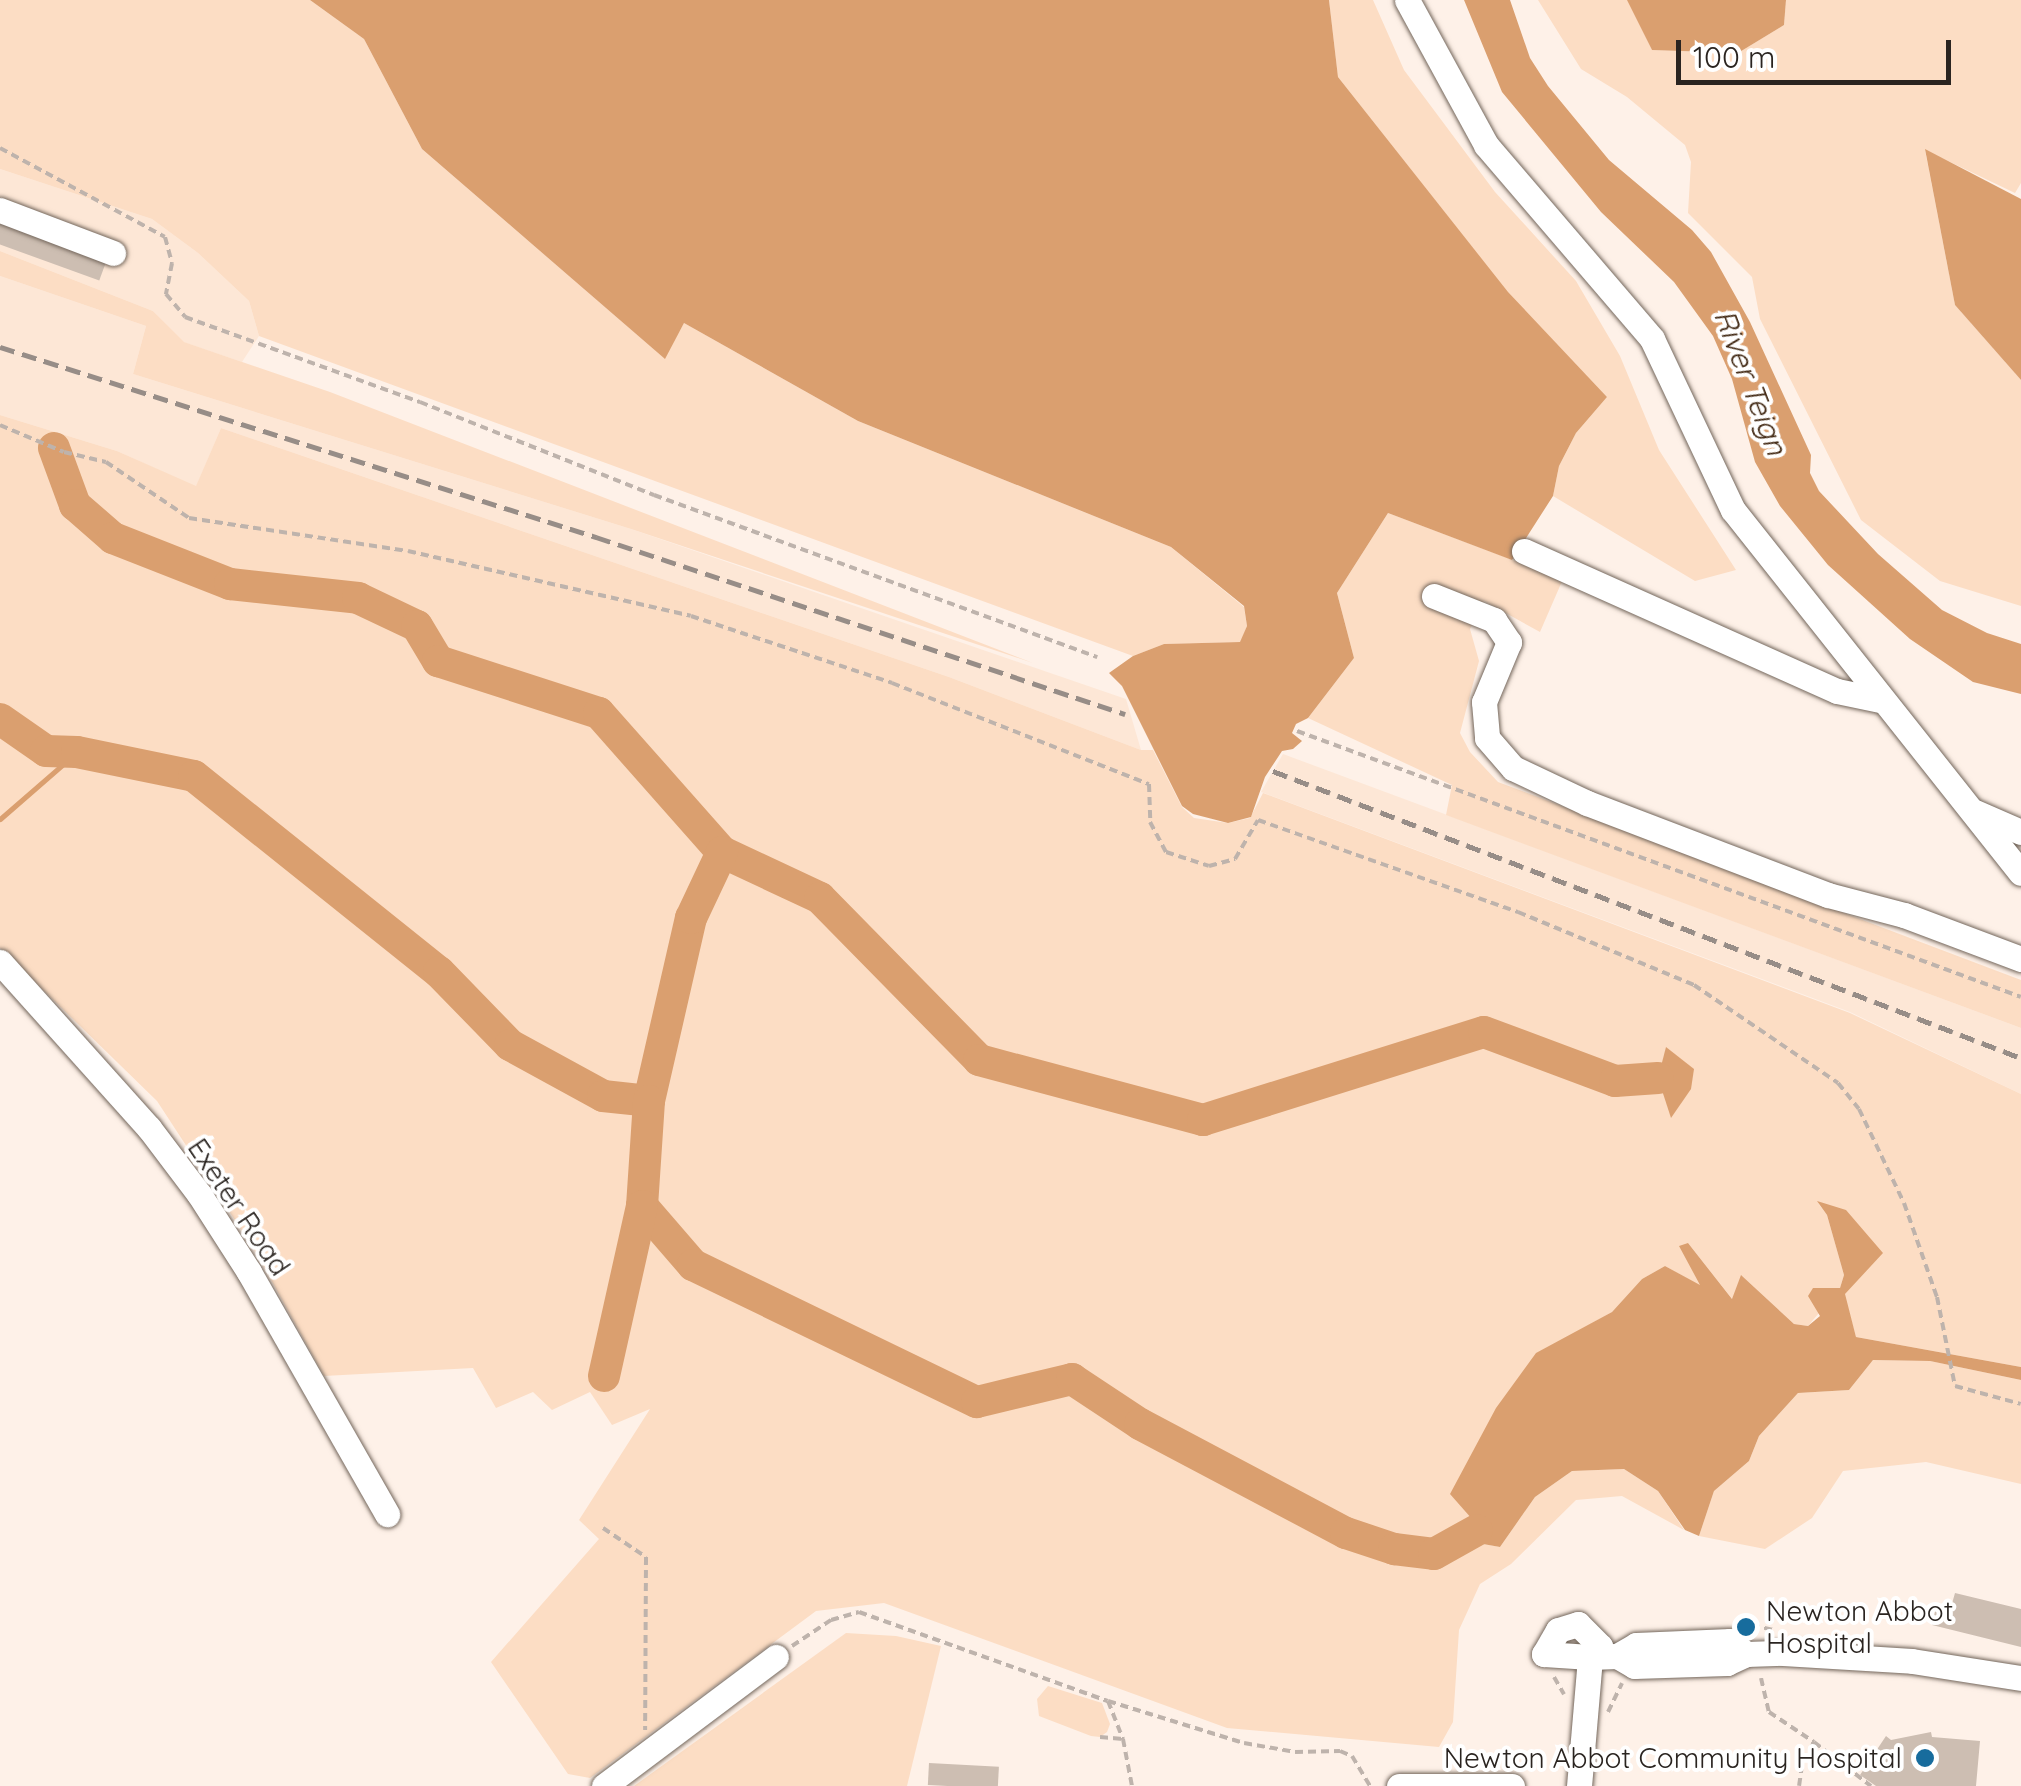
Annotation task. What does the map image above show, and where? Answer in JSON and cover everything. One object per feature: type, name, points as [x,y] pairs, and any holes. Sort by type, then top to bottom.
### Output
[{"type":"street","points":[[1407,0],[1486,145],[1652,340],[1733,510],[2021,874]]},
{"type":"street","points":[[0,210],[112,253]]},
{"type":"street","points":[[1524,551],[1838,691],[1880,700]]},
{"type":"street","points":[[1434,596],[1494,620],[1509,642],[1484,702],[1487,738],[1513,768],[1586,803],[1809,888],[1904,915],[2021,959]]},
{"type":"street","points":[[1970,810],[2021,832]]},
{"type":"street","name":"Exeter Road","points":[[0,962],[149,1128],[199,1194],[249,1272],[387,1514]]},
{"type":"street","points":[[1547,1664],[1603,1656],[1636,1645],[1730,1641],[1746,1654],[1912,1661],[2021,1678]]},
{"type":"street","points":[[1579,1786],[1603,1656]]},
{"type":"street","points":[[604,1786],[776,1657]]},
{"type":"street","points":[[1399,1786],[1512,1786]]},
{"type":"path","points":[[0,148],[165,237],[172,264],[166,294],[185,317],[1098,657]]},
{"type":"path","points":[[0,425],[64,452],[106,462],[189,518],[408,552],[692,616],[892,683],[1149,784],[1150,822],[1166,852],[1209,866],[1235,859],[1258,820],[1518,912],[1694,985],[1838,1083],[1860,1109],[1904,1203],[1937,1297],[1955,1386],[2021,1404]]},
{"type":"path","points":[[1297,731],[2021,997]]},
{"type":"path","points":[[603,1528],[646,1556],[645,1740],[651,1752]]},
{"type":"path","points":[[776,1657],[830,1620],[859,1612],[1108,1701],[1244,1743],[1295,1752],[1340,1751],[1352,1756],[1370,1786]]},
{"type":"path","points":[[1728,1626],[1753,1622],[1767,1628]]},
{"type":"path","points":[[1547,1664],[1566,1698]]},
{"type":"path","points":[[1761,1678],[1769,1712],[1871,1786]]},
{"type":"path","points":[[1108,1701],[1124,1739],[1132,1786]]},
{"type":"path","points":[[1100,1737],[1124,1739]]},
{"type":"path","points":[[1798,1786],[1802,1765],[1814,1742]]},
{"type":"shaded area","points":[[0,0],[310,0],[364,39],[422,149],[664,358],[684,323],[858,421],[1171,547],[1244,607],[1247,626],[1241,642],[1164,644],[1133,656],[259,336],[249,301],[198,253],[152,219],[0,169]]},
{"type":"shaded area","points":[[1329,0],[1373,0],[1404,70],[1495,192],[1576,281],[1620,356],[1659,450],[1736,570],[1695,581],[1553,496],[1559,466],[1576,433],[1607,397],[1508,293],[1338,77]]},
{"type":"shaded area","points":[[1538,0],[1628,0],[1652,50],[1738,53],[1784,25],[1786,0],[2021,0],[2021,183],[2015,193],[1925,150],[1955,305],[2021,380],[2021,606],[1940,581],[1861,520],[1760,319],[1752,277],[1688,213],[1691,162],[1685,145],[1627,97],[1581,69]]},
{"type":"shaded area","points":[[0,169],[152,219],[198,253],[249,301],[259,336],[242,362],[183,342],[153,311],[0,251]]},
{"type":"shaded area","points":[[0,251],[153,311],[184,342],[330,392],[1033,663],[631,529],[133,374],[146,326],[0,276]]},
{"type":"shaded area","points":[[0,276],[146,326],[133,374],[631,529],[1126,699],[1141,750],[949,677],[221,428],[196,487],[117,451],[0,415]]},
{"type":"shaded area","points":[[0,415],[117,451],[196,486],[221,428],[949,677],[1141,750],[1153,750],[1182,807],[1194,818],[1228,823],[1250,818],[1263,793],[1850,1013],[2021,1094],[2021,1367],[1856,1337],[1844,1294],[1882,1253],[1818,1203],[1827,1215],[1844,1275],[1840,1288],[1808,1326],[1794,1324],[1742,1276],[1733,1300],[1688,1243],[1702,1287],[1665,1266],[1642,1279],[1612,1312],[1580,1330],[1451,1493],[1472,1519],[1483,1544],[1500,1547],[1535,1497],[1572,1471],[1624,1469],[1658,1491],[1684,1530],[1622,1496],[1576,1500],[1511,1564],[1480,1584],[1459,1630],[1453,1722],[1439,1747],[1227,1728],[884,1603],[816,1611],[590,1778],[568,1774],[491,1662],[599,1539],[579,1520],[650,1409],[612,1425],[590,1392],[552,1410],[533,1392],[496,1408],[473,1368],[324,1376],[255,1251],[157,1101],[0,948]]},
{"type":"shaded area","points":[[1388,513],[1563,579],[1540,632],[1484,601],[1470,629],[1479,661],[1460,733],[1470,752],[1498,782],[2021,980],[2021,1028],[1446,815],[1452,785],[1308,718],[1354,658],[1337,593]]},
{"type":"shaded area","points":[[1283,754],[2021,1028],[2021,1094],[1850,1012],[1261,792]]},
{"type":"shaded area","points":[[1873,1360],[1930,1361],[2021,1380],[2021,1484],[1926,1462],[1843,1471],[1812,1518],[1765,1549],[1699,1536],[1714,1491],[1749,1461],[1759,1436],[1798,1393],[1849,1390]]},
{"type":"shaded area","points":[[846,1633],[896,1636],[941,1646],[907,1786],[634,1786]]},
{"type":"shaded area","points":[[1048,1686],[1102,1703],[1110,1724],[1107,1732],[1100,1737],[1091,1736],[1039,1716],[1037,1699]]},
{"type":"water","points":[[310,0],[1329,0],[1338,77],[1508,292],[1607,397],[1576,433],[1559,466],[1553,496],[1512,560],[1388,513],[1337,593],[1354,658],[1308,718],[1296,724],[1292,733],[1302,741],[1293,749],[1282,751],[1265,777],[1251,817],[1228,823],[1193,814],[1182,806],[1122,686],[1109,673],[1133,656],[1164,644],[1240,642],[1247,626],[1244,606],[1171,547],[858,421],[684,323],[665,359],[422,149],[364,39]]},
{"type":"water","name":"River Teign","points":[[1464,0],[1510,0],[1530,58],[1548,86],[1609,160],[1692,230],[1711,252],[1750,322],[1811,455],[1810,473],[1819,491],[1878,554],[1942,610],[1987,633],[2021,644],[2021,694],[1973,682],[1910,639],[1828,565],[1780,506],[1755,462],[1732,379],[1713,336],[1674,282],[1601,212],[1502,92]]},
{"type":"water","points":[[1627,0],[1786,0],[1784,25],[1738,53],[1652,50]]},
{"type":"water","points":[[1925,149],[2021,199],[2021,380],[1955,305]]},
{"type":"water","points":[[1666,1047],[1694,1069],[1691,1089],[1671,1118],[1658,1078]]},
{"type":"water","points":[[1817,1201],[1846,1210],[1883,1253],[1845,1294],[1856,1337],[2021,1367],[2021,1380],[1930,1361],[1873,1360],[1849,1390],[1798,1393],[1759,1436],[1749,1461],[1714,1491],[1699,1536],[1685,1530],[1658,1491],[1624,1469],[1572,1471],[1535,1497],[1500,1547],[1483,1544],[1472,1519],[1450,1494],[1496,1408],[1536,1353],[1612,1312],[1642,1279],[1665,1266],[1700,1285],[1679,1246],[1688,1243],[1732,1299],[1741,1275],[1794,1324],[1808,1326],[1820,1316],[1808,1296],[1813,1288],[1840,1288],[1844,1275],[1827,1215]]},
{"type":"building","points":[[0,220],[107,259],[99,281],[0,244]]},
{"type":"building","points":[[1955,1593],[2021,1609],[2021,1647],[1932,1625],[1937,1603],[1951,1607]]},
{"type":"building","name":"Newton Abbot Community Hospital","points":[[1931,1732],[1932,1737],[1980,1741],[1976,1786],[1876,1786],[1860,1775],[1886,1736],[1891,1740]]},
{"type":"building","points":[[929,1763],[999,1767],[998,1786],[928,1785]]},
{"type":"waterway","points":[[54,448],[75,505],[113,538],[230,584],[358,598],[417,626],[438,661],[599,713],[722,852],[820,898],[979,1060],[1203,1120],[1484,1032],[1615,1081],[1658,1078]]},
{"type":"waterway","points":[[0,719],[46,751],[77,752],[194,776],[439,972],[510,1045],[603,1096],[649,1101],[691,918],[722,852]]},
{"type":"waterway","points":[[0,819],[77,752]]},
{"type":"waterway","points":[[649,1101],[642,1206],[693,1265],[977,1402],[1072,1379],[1140,1424],[1346,1533],[1394,1549],[1434,1554],[1477,1530]]},
{"type":"waterway","points":[[604,1376],[642,1206]]},
{"type":"railway","points":[[0,347],[596,537],[1125,714]]},
{"type":"railway","points":[[1273,771],[2021,1058]]},
{"type":"place","name":"Newton Abbot Hospital","points":[[1746,1627]]},
{"type":"place","name":"Newton Abbot Community Hospital","points":[[1925,1758]]}]
